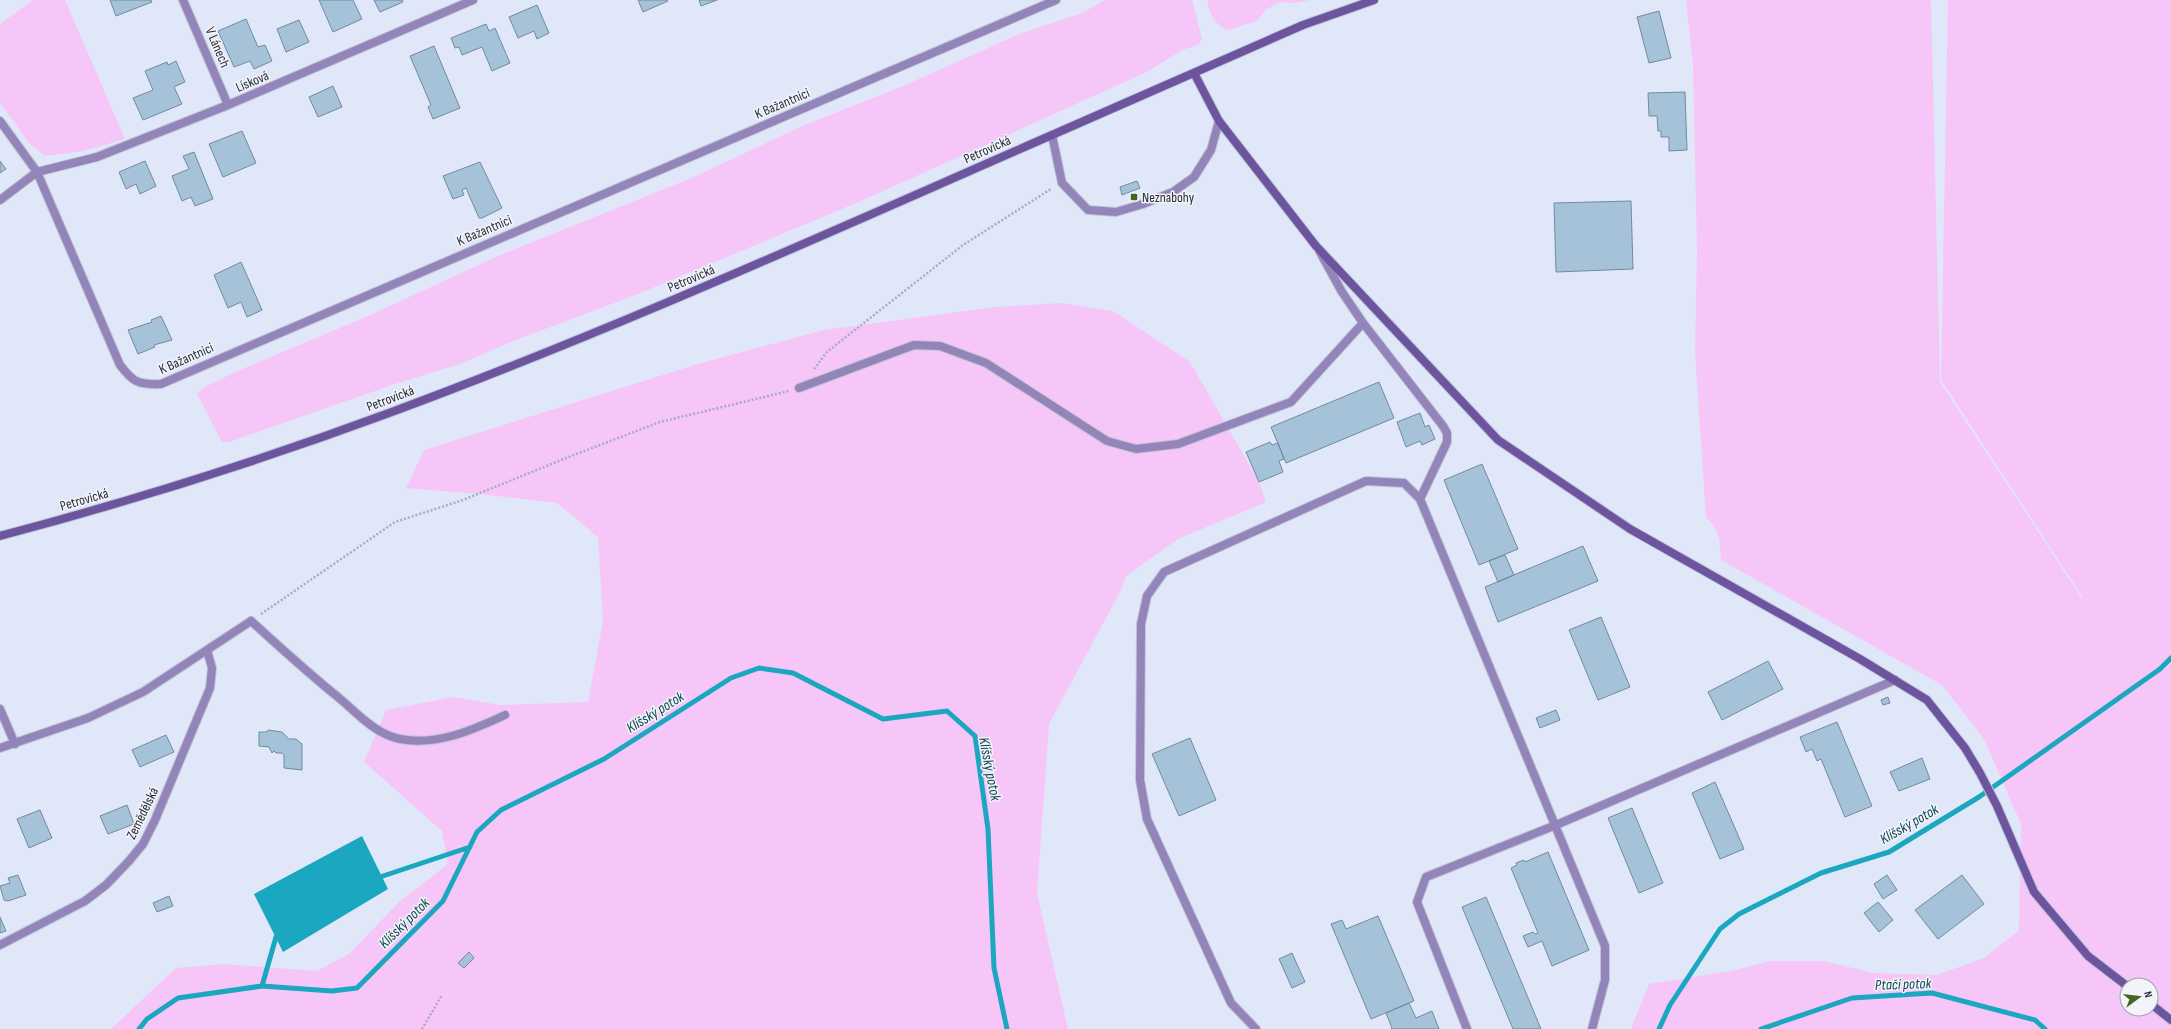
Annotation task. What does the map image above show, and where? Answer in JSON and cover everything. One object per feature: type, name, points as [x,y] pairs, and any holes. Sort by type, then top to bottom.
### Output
[{"type":"main road","name":"Petrovická","points":[[0,536],[144,496],[264,457],[390,413],[687,294],[870,216],[1303,25],[1374,0]]},
{"type":"main road","points":[[1194,73],[1219,121],[1316,246],[1498,440],[1630,529],[1895,680],[1927,700],[1965,748],[1980,773],[2034,892],[2088,956],[2119,980]]},
{"type":"main road","points":[[2159,1010],[2171,1020]]},
{"type":"street","name":"V Lánech","points":[[183,0],[228,105]]},
{"type":"street","name":"Lísková","points":[[37,172],[97,157],[228,105],[473,0]]},
{"type":"street","name":"K Bažantnici","points":[[0,120],[37,172],[120,365],[131,379],[144,384],[161,384],[1056,0]]},
{"type":"street","points":[[1052,135],[1062,182],[1088,210],[1116,212],[1173,192],[1194,177],[1211,150],[1219,121]]},
{"type":"street","points":[[0,200],[37,172]]},
{"type":"street","points":[[1316,246],[1342,292],[1363,323],[1435,415],[1447,433],[1447,442],[1420,499]]},
{"type":"street","points":[[799,388],[914,345],[940,346],[986,363],[1107,441],[1136,449],[1178,444],[1291,402],[1363,323]]},
{"type":"street","points":[[1256,1029],[1231,1003],[1147,819],[1140,780],[1142,624],[1147,596],[1164,572],[1366,481],[1404,483],[1420,499],[1556,825],[1605,946],[1605,980],[1592,1029]]},
{"type":"street","points":[[0,748],[88,718],[143,692],[251,621],[368,723],[388,735],[416,740],[456,736],[505,715]]},
{"type":"street","name":"Zemědělská","points":[[0,945],[85,901],[106,886],[143,844],[155,820],[210,688],[212,668],[207,650]]},
{"type":"street","points":[[1467,1029],[1417,902],[1426,877],[1556,825],[1895,680]]},
{"type":"street","points":[[0,710],[15,744]]},
{"type":"path","points":[[813,370],[827,352],[963,245],[1062,182]]},
{"type":"path","points":[[251,621],[396,522],[463,500],[660,422],[799,388]]},
{"type":"path","points":[[422,1029],[442,995]]},
{"type":"shaded area","points":[[33,0],[65,0],[125,139],[84,151],[45,156],[30,144],[0,103],[0,24]]},
{"type":"shaded area","points":[[1105,0],[1192,0],[1202,39],[1198,45],[1182,50],[1147,72],[861,201],[633,296],[516,340],[457,365],[395,384],[229,442],[222,442],[197,394],[205,387],[235,372],[366,317],[500,255],[694,177],[802,126],[903,86],[1022,33],[1082,13]]},
{"type":"shaded area","points":[[1207,0],[1310,0],[1294,3],[1280,2],[1267,9],[1256,21],[1229,30],[1220,26],[1214,19]]},
{"type":"shaded area","points":[[1686,0],[1931,0],[1940,382],[2083,600],[2082,596],[1941,380],[1948,0],[2171,0],[2171,1029],[1631,1029],[1649,984],[1732,971],[1770,961],[1824,961],[1873,973],[1937,975],[1984,958],[2019,930],[2021,824],[1984,739],[1942,685],[1721,560],[1720,542],[1717,531],[1711,522],[1706,518],[1695,353],[1697,251],[1693,65]]},
{"type":"shaded area","points":[[1062,303],[1113,311],[1190,362],[1259,482],[1266,502],[1178,539],[1126,576],[1120,592],[1049,724],[1037,893],[1068,1029],[111,1029],[176,968],[224,964],[317,971],[349,954],[400,901],[448,864],[442,831],[364,762],[386,710],[454,697],[500,705],[588,702],[603,621],[598,537],[557,503],[480,494],[406,488],[424,450],[701,363],[824,330],[995,307]]},
{"type":"water","points":[[362,836],[388,889],[283,952],[254,894]]},
{"type":"building","points":[[110,0],[151,0],[152,2],[116,16]]},
{"type":"building","points":[[319,0],[353,0],[362,19],[333,32]]},
{"type":"building","points":[[374,0],[402,0],[403,2],[380,12]]},
{"type":"building","points":[[638,0],[667,0],[668,1],[643,12]]},
{"type":"building","points":[[699,0],[717,0],[701,6]]},
{"type":"building","points":[[537,5],[549,33],[537,39],[534,31],[518,38],[509,17]]},
{"type":"building","points":[[1659,11],[1671,58],[1649,63],[1637,17]]},
{"type":"building","points":[[246,19],[258,47],[265,45],[272,61],[254,69],[250,61],[234,67],[218,31]]},
{"type":"building","points":[[299,20],[309,42],[286,52],[277,29]]},
{"type":"building","points":[[486,24],[489,31],[495,28],[510,63],[492,71],[482,47],[462,55],[459,47],[455,48],[451,38]]},
{"type":"building","points":[[434,46],[460,108],[433,119],[428,107],[431,105],[410,56]]},
{"type":"building","points":[[176,61],[185,82],[174,87],[182,104],[143,120],[133,98],[153,90],[145,71],[167,62],[168,65]]},
{"type":"building","points":[[333,86],[342,107],[318,117],[309,97]]},
{"type":"building","points":[[1685,92],[1687,150],[1669,151],[1669,137],[1661,137],[1661,131],[1658,131],[1657,116],[1649,116],[1648,93]]},
{"type":"building","points":[[242,131],[256,163],[223,177],[209,144]]},
{"type":"building","points":[[194,152],[213,199],[195,206],[191,197],[182,201],[172,176],[189,169],[183,156]]},
{"type":"building","points":[[0,161],[6,169],[0,173]]},
{"type":"building","points":[[145,161],[156,186],[140,194],[136,184],[126,189],[119,172]]},
{"type":"building","points":[[480,162],[502,208],[482,218],[479,218],[466,188],[462,190],[464,195],[453,199],[443,176]]},
{"type":"building","points":[[1137,181],[1140,188],[1122,195],[1120,187]]},
{"type":"building","points":[[1631,201],[1633,269],[1556,272],[1554,203]]},
{"type":"building","points":[[241,262],[262,310],[247,317],[241,302],[228,308],[214,275]]},
{"type":"building","points":[[161,316],[172,340],[154,345],[155,347],[138,354],[128,330],[152,322],[151,320]]},
{"type":"building","points":[[1379,382],[1394,418],[1286,463],[1271,427]]},
{"type":"building","points":[[1420,413],[1425,427],[1429,425],[1435,439],[1422,445],[1420,441],[1406,447],[1397,422]]},
{"type":"building","points":[[1270,442],[1272,445],[1278,443],[1284,459],[1279,461],[1283,472],[1259,482],[1246,452]]},
{"type":"building","points":[[1482,464],[1518,549],[1479,565],[1444,480]]},
{"type":"building","points":[[1583,546],[1598,581],[1498,622],[1485,587]]},
{"type":"building","points":[[1505,555],[1514,575],[1498,582],[1489,561]]},
{"type":"building","points":[[1601,617],[1630,687],[1598,700],[1569,630]]},
{"type":"building","points":[[1768,661],[1783,689],[1722,720],[1708,692]]},
{"type":"building","points":[[1888,697],[1890,703],[1883,705],[1881,700]]},
{"type":"building","points":[[1556,710],[1560,720],[1540,728],[1536,718]]},
{"type":"building","points":[[1837,722],[1872,806],[1845,817],[1821,759],[1817,761],[1812,749],[1806,752],[1800,737]]},
{"type":"building","points":[[268,730],[282,732],[289,739],[296,739],[302,744],[302,770],[284,768],[284,755],[282,753],[276,753],[274,751],[272,753],[269,747],[259,746],[259,732],[267,732]]},
{"type":"building","points":[[166,735],[174,752],[140,767],[132,750]]},
{"type":"building","points":[[1190,738],[1216,800],[1179,816],[1152,754]]},
{"type":"building","points":[[1922,758],[1930,779],[1899,791],[1890,772]]},
{"type":"building","points":[[1715,782],[1744,849],[1720,859],[1692,793]]},
{"type":"building","points":[[127,805],[134,824],[108,834],[100,816]]},
{"type":"building","points":[[1632,808],[1663,883],[1639,893],[1608,818]]},
{"type":"building","points":[[40,810],[52,838],[29,848],[17,819]]},
{"type":"building","points":[[1548,852],[1589,950],[1552,966],[1542,941],[1528,947],[1523,936],[1533,932],[1535,934],[1538,933],[1511,868],[1517,865],[1516,863],[1524,860],[1525,862]]},
{"type":"building","points":[[18,875],[26,895],[8,901],[4,900],[0,886],[10,883],[8,878]]},
{"type":"building","points":[[1887,875],[1897,890],[1883,899],[1874,884]]},
{"type":"building","points":[[1962,875],[1984,904],[1938,939],[1915,910]]},
{"type":"building","points":[[169,896],[173,906],[157,912],[153,903]]},
{"type":"building","points":[[1486,897],[1541,1029],[1513,1029],[1462,907]]},
{"type":"building","points":[[1878,902],[1893,920],[1879,932],[1864,913]]},
{"type":"building","points":[[1378,916],[1414,1001],[1371,1019],[1331,924],[1342,920],[1346,929]]},
{"type":"building","points":[[0,917],[6,931],[0,933]]},
{"type":"building","points":[[469,952],[474,958],[464,968],[458,963]]},
{"type":"building","points":[[1292,953],[1305,982],[1292,988],[1279,959]]},
{"type":"building","points":[[1409,1003],[1416,1018],[1432,1011],[1439,1029],[1391,1029],[1392,1028],[1386,1013]]},
{"type":"waterway","name":"Klíšský potok","points":[[1659,1029],[1670,1005],[1720,929],[1739,914],[1821,873],[1889,852],[1979,797],[2160,669],[2171,658]]},
{"type":"waterway","name":"Klíšský potok","points":[[139,1029],[147,1019],[178,998],[262,986],[332,991],[357,988],[443,901],[477,832],[501,810],[604,759],[731,678],[759,668],[793,673],[883,719],[947,711],[975,736],[988,829],[994,968],[1007,1029]]},
{"type":"waterway","points":[[377,878],[470,847]]},
{"type":"waterway","points":[[262,986],[276,937],[282,934]]},
{"type":"waterway","name":"Ptačí potok","points":[[1761,1029],[1852,998],[1932,993],[2035,1020],[2045,1029]]},
{"type":"place","name":"Neznabohy","points":[[1134,197]]}]
